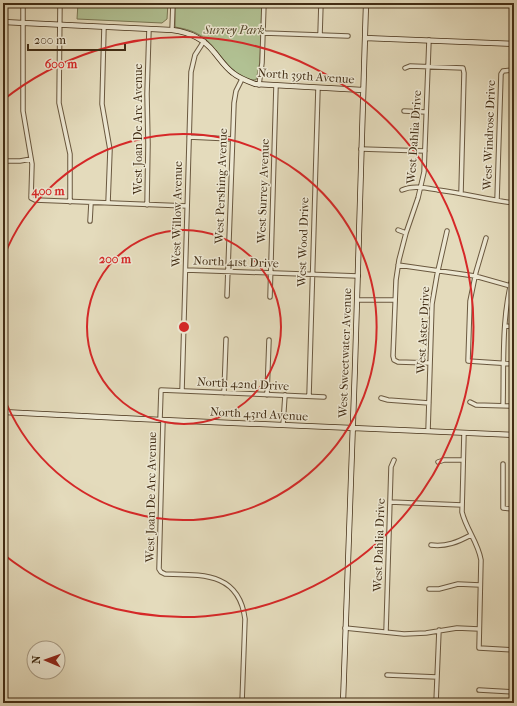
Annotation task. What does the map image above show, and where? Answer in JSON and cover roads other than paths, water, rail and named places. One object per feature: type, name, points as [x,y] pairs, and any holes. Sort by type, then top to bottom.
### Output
[{"type":"street","points":[[23,3],[23,111],[31,159],[31,198],[35,200],[70,202],[187,206]]},
{"type":"street","points":[[60,3],[60,102],[70,154],[70,202]]},
{"type":"street","points":[[172,3],[172,30]]},
{"type":"street","points":[[259,85],[264,33],[264,3]]},
{"type":"street","points":[[320,35],[321,3]]},
{"type":"street","name":"West Sweetwater Avenue","points":[[343,703],[366,3]]},
{"type":"street","name":"North 39th Avenue","points":[[3,22],[184,31],[204,41],[230,70],[242,79],[259,85],[363,90]]},
{"type":"street","points":[[104,27],[102,104],[110,150],[108,203]]},
{"type":"street","name":"West Joan De Arc Avenue","points":[[147,205],[148,144],[146,94],[149,29]]},
{"type":"street","points":[[264,33],[348,36]]},
{"type":"street","points":[[365,38],[514,44]]},
{"type":"street","name":"West Dahlia Drive","points":[[429,40],[424,172],[421,188],[406,233],[398,265],[395,300],[394,360],[398,362],[430,363]]},
{"type":"street","name":"West Willow Avenue","points":[[182,391],[192,67],[195,55],[204,41]]},
{"type":"street","points":[[405,68],[410,66],[463,68],[461,193]]},
{"type":"street","name":"West Windrose Drive","points":[[497,200],[501,74],[503,71],[514,70]]},
{"type":"street","name":"West Pershing Avenue","points":[[228,296],[234,103],[236,92],[242,79]]},
{"type":"street","name":"West Surrey Avenue","points":[[270,297],[276,86]]},
{"type":"street","name":"West Wood Drive","points":[[309,396],[318,88]]},
{"type":"street","points":[[404,111],[426,112]]},
{"type":"street","points":[[189,137],[232,139]]},
{"type":"street","points":[[361,148],[425,151]]},
{"type":"street","points":[[3,161],[20,161],[31,159]]},
{"type":"street","points":[[402,190],[409,187],[421,188],[461,193],[514,203]]},
{"type":"street","points":[[90,221],[91,203]]},
{"type":"street","points":[[398,230],[406,233]]},
{"type":"street","name":"West Aster Drive","points":[[428,431],[432,304],[447,231]]},
{"type":"street","points":[[486,238],[475,276],[470,301],[468,361],[514,364]]},
{"type":"street","points":[[398,265],[475,276],[512,286]]},
{"type":"street","name":"North 41st Drive","points":[[186,270],[358,276]]},
{"type":"street","points":[[503,406],[506,312],[514,272]]},
{"type":"street","points":[[357,300],[395,300]]},
{"type":"street","points":[[506,326],[514,327]]},
{"type":"street","points":[[224,393],[226,339]]},
{"type":"street","points":[[267,395],[269,340]]},
{"type":"street","name":"West Joan De Arc Avenue","points":[[161,390],[159,569],[165,574],[209,576],[220,580],[233,591],[244,609],[246,619],[242,703]]},
{"type":"street","name":"North 42nd Drive","points":[[161,390],[324,397]]},
{"type":"street","points":[[283,425],[285,395]]},
{"type":"street","points":[[381,398],[388,400],[429,402]]},
{"type":"street","points":[[470,402],[476,405],[514,406]]},
{"type":"street","name":"North 43rd Avenue","points":[[3,412],[514,435]]},
{"type":"street","points":[[464,433],[462,504],[464,522],[478,547],[480,556],[479,648],[514,650]]},
{"type":"street","name":"West Dahlia Drive","points":[[386,632],[390,502],[392,467],[394,460]]},
{"type":"street","points":[[438,462],[444,460],[463,460]]},
{"type":"street","points":[[504,464],[503,508],[514,509]]},
{"type":"street","points":[[390,502],[462,504]]},
{"type":"street","points":[[431,545],[444,546],[454,544],[471,535]]},
{"type":"street","points":[[429,590],[458,584],[480,585]]},
{"type":"street","points":[[345,628],[413,634],[457,628],[479,629]]},
{"type":"street","points":[[436,703],[439,630]]},
{"type":"street","points":[[386,675],[437,677]]},
{"type":"street","points":[[479,690],[514,692]]},
{"type":"park label","name":"Surrey Park","points":[[234,30]]}]
